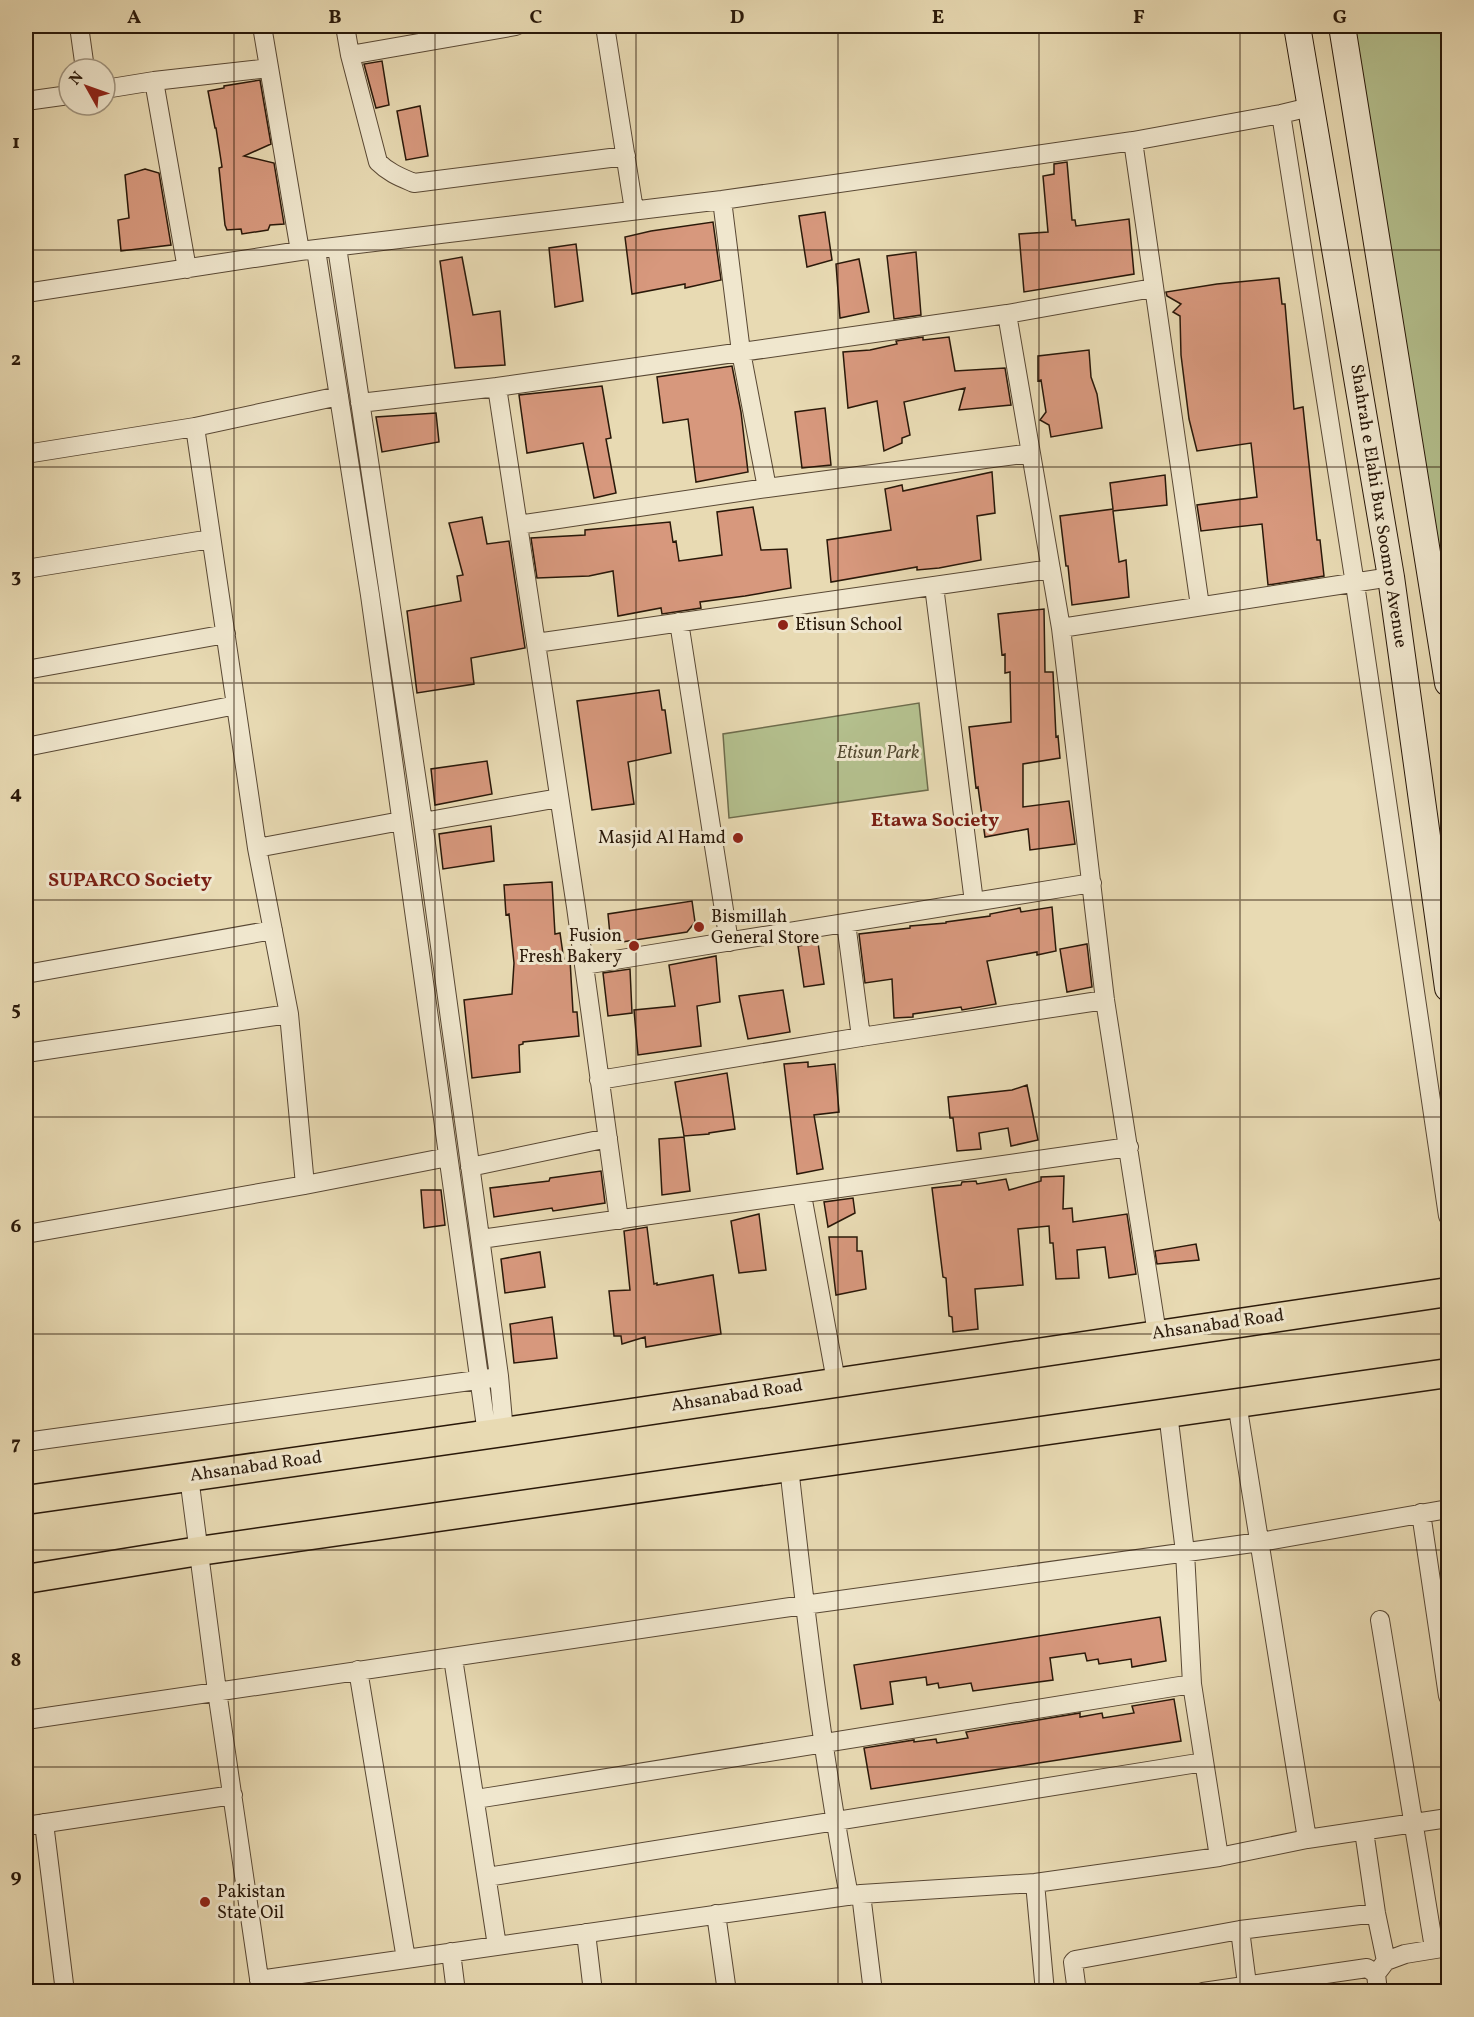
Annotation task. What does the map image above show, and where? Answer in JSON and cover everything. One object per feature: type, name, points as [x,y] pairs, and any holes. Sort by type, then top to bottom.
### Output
[{"type":"main road","name":"Shahrah e Elahi Bux Soomro Avenue","points":[[1297,26],[1391,577],[1449,988]]},
{"type":"main road","points":[[1342,26],[1449,683]]},
{"type":"main road","name":"Ahsanabad Road","points":[[26,1500],[1449,1292]]},
{"type":"main road","points":[[26,1579],[200,1551],[1449,1373]]},
{"type":"street","points":[[79,26],[83,57]]},
{"type":"street","points":[[262,26],[269,69],[339,396],[370,595],[479,1379],[495,1433]]},
{"type":"street","points":[[345,26],[350,55],[378,162],[397,176],[414,183],[626,156]]},
{"type":"street","points":[[350,55],[516,26]]},
{"type":"street","points":[[604,26],[634,210]]},
{"type":"street","points":[[117,87],[269,69]]},
{"type":"street","points":[[154,81],[187,268]]},
{"type":"street","points":[[26,101],[57,97]]},
{"type":"street","points":[[26,293],[308,250],[722,200],[1133,141],[1310,107]]},
{"type":"street","points":[[1281,114],[1449,1216]]},
{"type":"street","points":[[1133,141],[1200,606]]},
{"type":"street","points":[[722,200],[741,352],[767,488]]},
{"type":"street","points":[[337,247],[423,822],[500,1376],[495,1433]]},
{"type":"street","points":[[360,403],[497,387],[1007,314],[1153,288]]},
{"type":"street","points":[[1007,314],[1061,628],[1106,1000],[1157,1334]]},
{"type":"street","points":[[497,387],[584,965],[619,1220]]},
{"type":"street","points":[[26,454],[195,427],[339,396]]},
{"type":"street","points":[[195,427],[257,848],[290,1014],[305,1185]]},
{"type":"street","points":[[518,525],[767,488],[1031,453]]},
{"type":"street","points":[[26,569],[211,539]]},
{"type":"street","points":[[536,643],[1051,569]]},
{"type":"street","points":[[1061,628],[1391,577]]},
{"type":"street","points":[[934,586],[974,902]]},
{"type":"street","points":[[679,622],[729,942]]},
{"type":"street","points":[[26,670],[226,634]]},
{"type":"street","points":[[26,747],[236,705]]},
{"type":"street","points":[[423,822],[559,798]]},
{"type":"street","points":[[257,848],[401,821]]},
{"type":"street","points":[[584,965],[1092,884]]},
{"type":"street","points":[[846,923],[861,1037]]},
{"type":"street","points":[[26,974],[273,930]]},
{"type":"street","points":[[599,1080],[1106,1000]]},
{"type":"street","points":[[26,1053],[290,1014]]},
{"type":"street","points":[[470,1167],[608,1138]]},
{"type":"street","points":[[481,1239],[1129,1147]]},
{"type":"street","points":[[26,1234],[305,1185],[448,1157]]},
{"type":"street","points":[[802,1195],[836,1381]]},
{"type":"street","points":[[26,1442],[500,1376]]},
{"type":"street","points":[[1237,1403],[1307,1839]]},
{"type":"street","points":[[1168,1413],[1185,1552],[1192,1684],[1219,1857]]},
{"type":"street","points":[[789,1467],[804,1605],[835,1822],[855,1895],[873,1992]]},
{"type":"street","points":[[189,1477],[217,1691],[260,1986],[406,1959],[716,1914],[855,1895],[1035,1883],[1219,1857],[1307,1839],[1449,1818]]},
{"type":"street","points":[[26,1720],[804,1605],[1260,1542],[1449,1509]]},
{"type":"street","points":[[1421,1513],[1449,1696]]},
{"type":"street","points":[[1380,1620],[1414,1822],[1441,1948],[1406,1954],[1380,1976]]},
{"type":"street","points":[[453,1658],[497,1946]]},
{"type":"street","points":[[358,1670],[406,1959]]},
{"type":"street","points":[[476,1799],[1192,1684]]},
{"type":"street","points":[[487,1877],[1204,1762]]},
{"type":"street","points":[[26,1826],[233,1795]]},
{"type":"street","points":[[44,1823],[65,1992]]},
{"type":"street","points":[[1364,1831],[1376,1913],[1380,1976]]},
{"type":"street","points":[[1035,1883],[1045,1992]]},
{"type":"street","points":[[1077,1992],[1073,1962],[1075,1960],[1240,1930],[1376,1913]]},
{"type":"street","points":[[716,1914],[727,1992]]},
{"type":"street","points":[[1240,1930],[1247,1989]]},
{"type":"street","points":[[586,1933],[593,1992]]},
{"type":"street","points":[[451,1953],[456,1992]]},
{"type":"street","points":[[1203,1992],[1247,1989],[1367,1968],[1380,1976]]},
{"type":"green space","points":[[1350,26],[1448,26],[1448,653]]},
{"type":"green space","name":"Etisun Park","points":[[919,703],[928,790],[729,818],[723,734]]},
{"type":"building","points":[[382,61],[389,105],[376,108],[364,64]]},
{"type":"building","points":[[260,80],[271,144],[244,156],[274,163],[284,224],[270,225],[268,230],[242,234],[241,229],[227,230],[225,225],[219,168],[222,167],[208,91]]},
{"type":"building","points":[[420,106],[428,156],[406,160],[397,111]]},
{"type":"building","points":[[1067,162],[1072,220],[1075,220],[1076,226],[1129,219],[1134,274],[1024,292],[1019,234],[1048,232],[1043,176],[1054,174],[1054,164]]},
{"type":"building","points":[[145,169],[159,173],[171,245],[121,251],[118,220],[129,218],[125,175]]},
{"type":"building","points":[[825,212],[832,260],[807,267],[799,216]]},
{"type":"building","points":[[713,222],[721,280],[685,288],[685,284],[632,294],[625,237]]},
{"type":"building","points":[[576,244],[583,301],[555,307],[549,248]]},
{"type":"building","points":[[916,252],[921,315],[894,319],[887,256]]},
{"type":"building","points":[[462,257],[473,315],[500,311],[505,365],[455,368],[440,261]]},
{"type":"building","points":[[859,259],[869,312],[840,318],[836,264]]},
{"type":"building","points":[[1279,278],[1282,304],[1285,304],[1294,409],[1303,407],[1317,540],[1320,540],[1324,576],[1268,585],[1262,524],[1201,531],[1197,505],[1257,497],[1251,443],[1197,451],[1189,419],[1181,355],[1180,316],[1173,312],[1181,304],[1167,296],[1166,292]]},
{"type":"building","points":[[923,337],[923,340],[949,337],[955,371],[1005,368],[1011,405],[959,410],[965,388],[904,402],[910,435],[902,438],[902,443],[884,451],[877,401],[848,408],[843,352],[870,350],[897,344],[896,341]]},
{"type":"building","points":[[1089,350],[1091,377],[1097,394],[1102,428],[1051,437],[1049,425],[1040,420],[1046,412],[1041,380],[1038,381],[1038,356]]},
{"type":"building","points":[[732,366],[741,412],[748,472],[696,482],[688,419],[663,423],[657,377]]},
{"type":"building","points":[[602,386],[611,438],[606,439],[616,493],[594,498],[583,443],[527,453],[519,395]]},
{"type":"building","points":[[825,408],[831,465],[802,468],[795,412]]},
{"type":"building","points":[[436,413],[439,442],[382,452],[376,417]]},
{"type":"building","points":[[992,472],[995,513],[977,516],[981,560],[939,568],[917,570],[917,567],[831,582],[827,540],[891,530],[885,489],[902,485],[903,491]]},
{"type":"building","points":[[1165,475],[1167,505],[1113,511],[1119,562],[1126,560],[1129,597],[1072,605],[1060,516],[1113,509],[1110,483]]},
{"type":"building","points":[[753,507],[761,550],[787,549],[791,588],[700,602],[701,608],[662,614],[661,608],[618,616],[613,571],[589,576],[537,578],[531,538],[585,535],[585,530],[670,522],[679,561],[722,555],[717,512]]},
{"type":"building","points":[[482,517],[487,544],[509,541],[525,648],[471,658],[474,684],[417,693],[407,611],[461,601],[457,576],[463,575],[449,523]]},
{"type":"building","points":[[1044,609],[1045,672],[1053,672],[1056,737],[1058,736],[1060,758],[1023,764],[1023,807],[1069,801],[1075,844],[1030,850],[1028,829],[985,837],[978,787],[976,788],[969,727],[1011,722],[1010,672],[1005,673],[1005,654],[1002,655],[998,614]]},
{"type":"building","points":[[659,690],[662,710],[665,710],[671,753],[628,762],[634,804],[592,810],[577,701]]},
{"type":"building","points":[[487,761],[492,794],[435,805],[431,769]]},
{"type":"building","points":[[491,826],[494,861],[443,869],[439,834]]},
{"type":"building","points":[[552,882],[555,934],[560,933],[564,961],[570,960],[573,1012],[577,1012],[579,1036],[523,1042],[519,1045],[520,1072],[472,1078],[464,1000],[512,994],[514,963],[509,914],[506,915],[504,885]]},
{"type":"building","points":[[692,901],[695,922],[687,932],[622,942],[610,935],[608,914]]},
{"type":"building","points":[[1052,907],[1056,951],[987,961],[996,1004],[894,1018],[892,979],[865,983],[859,934],[990,916],[990,914],[1020,908],[1021,912]]},
{"type":"building","points":[[818,943],[824,984],[804,987],[798,946]]},
{"type":"building","points":[[1087,944],[1092,987],[1067,992],[1060,949]]},
{"type":"building","points":[[716,956],[720,1002],[697,1006],[701,1046],[638,1055],[634,1010],[675,1006],[669,965]]},
{"type":"building","points":[[630,969],[632,1013],[608,1016],[603,973]]},
{"type":"building","points":[[783,990],[790,1032],[748,1039],[739,996]]},
{"type":"building","points":[[808,1062],[808,1067],[835,1064],[839,1112],[814,1115],[823,1169],[797,1174],[784,1064]]},
{"type":"building","points":[[727,1073],[735,1129],[684,1136],[675,1082]]},
{"type":"building","points":[[1027,1085],[1038,1140],[1011,1146],[1008,1128],[979,1133],[981,1149],[957,1151],[948,1097],[1012,1090]]},
{"type":"building","points":[[684,1137],[690,1191],[662,1195],[659,1139]]},
{"type":"building","points":[[601,1171],[605,1203],[494,1217],[490,1188],[549,1181],[550,1178]]},
{"type":"building","points":[[1064,1176],[1063,1209],[1072,1208],[1073,1222],[1127,1214],[1136,1274],[1109,1278],[1105,1247],[1077,1250],[1079,1278],[1056,1279],[1049,1226],[1018,1229],[1023,1285],[975,1289],[978,1329],[953,1332],[952,1317],[949,1316],[946,1278],[943,1277],[932,1188],[961,1185],[962,1182],[976,1181],[977,1184],[1006,1179],[1009,1190],[1041,1181],[1041,1177]]},
{"type":"building","points":[[421,1190],[441,1190],[445,1225],[424,1228]]},
{"type":"building","points":[[853,1198],[855,1213],[828,1227],[824,1202]]},
{"type":"building","points":[[759,1214],[766,1270],[739,1273],[731,1221]]},
{"type":"building","points":[[647,1227],[654,1284],[713,1275],[721,1334],[646,1347],[645,1337],[622,1344],[621,1336],[614,1336],[609,1291],[630,1290],[624,1231]]},
{"type":"building","points":[[829,1237],[857,1237],[857,1251],[862,1251],[866,1289],[836,1295]]},
{"type":"building","points":[[1196,1244],[1199,1260],[1157,1264],[1155,1251]]},
{"type":"building","points":[[540,1252],[545,1287],[505,1293],[501,1259]]},
{"type":"building","points":[[552,1317],[557,1358],[514,1363],[510,1324]]},
{"type":"building","points":[[1160,1617],[1166,1661],[1132,1667],[1131,1659],[1099,1664],[1098,1659],[1087,1661],[1085,1653],[1050,1658],[1053,1680],[973,1691],[971,1683],[939,1688],[938,1683],[927,1685],[926,1677],[890,1682],[893,1704],[861,1709],[854,1665]]},
{"type":"building","points":[[1174,1699],[1181,1741],[871,1789],[864,1748],[914,1740],[914,1742],[936,1739],[937,1743],[968,1738],[966,1732],[1080,1713],[1080,1717],[1102,1713],[1103,1718],[1134,1713],[1132,1706]]},
{"type":"place","name":"Etisun School","points":[[783,625]]},
{"type":"place","name":"Masjid Al Hamd","points":[[738,838]]},
{"type":"place","name":"Bismillah General Store","points":[[699,927]]},
{"type":"place","name":"Fusion Fresh Bakery","points":[[634,946]]},
{"type":"place","name":"Pakistan State Oil","points":[[205,1902]]},
{"type":"district","name":"Etawa Society","points":[[935,821]]},
{"type":"district","name":"SUPARCO Society","points":[[130,881]]}]
